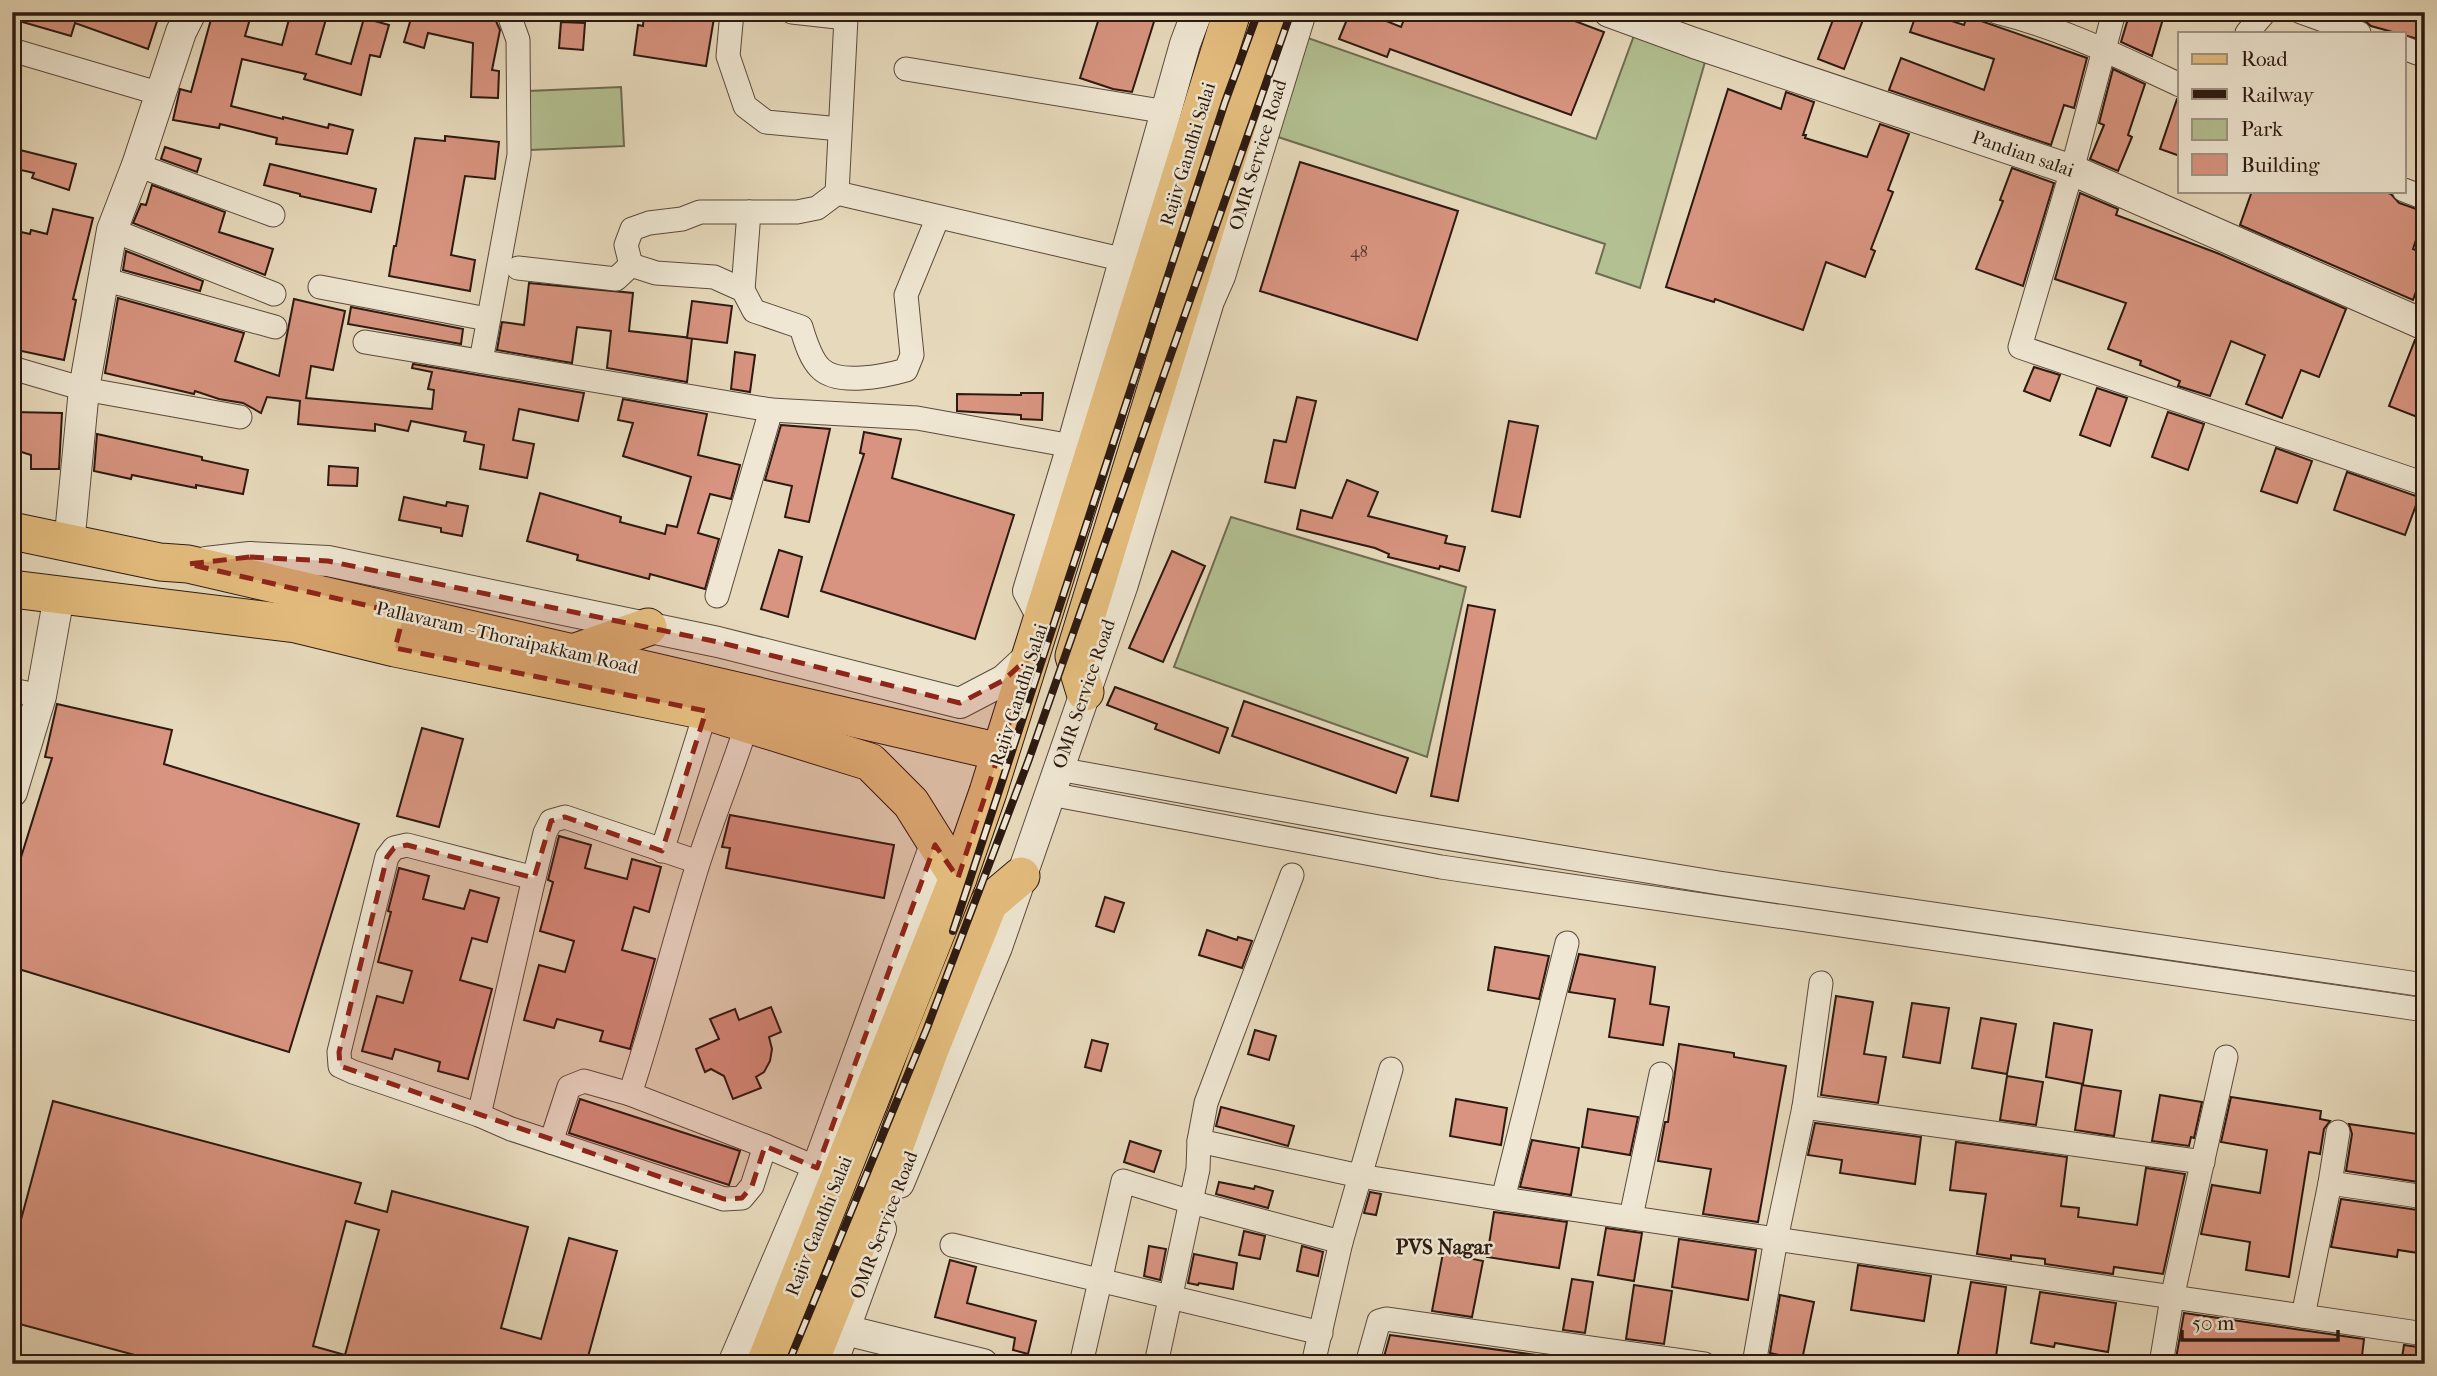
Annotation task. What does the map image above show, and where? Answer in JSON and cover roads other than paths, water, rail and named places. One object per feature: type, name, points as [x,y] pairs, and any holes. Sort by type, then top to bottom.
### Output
[{"type":"main road","name":"Rajiv Gandhi Salai","points":[[765,1364],[958,878],[1032,654],[1233,12]]},
{"type":"main road","name":"Rajiv Gandhi Salai","points":[[1085,691],[1074,656],[1245,96],[1274,12]]},
{"type":"main road","name":"Pallavaram - Thoraipakkam Road","points":[[18,527],[69,545],[188,565],[700,727],[743,738],[870,762],[911,803],[935,845]]},
{"type":"main road","name":"Pallavaram - Thoraipakkam Road","points":[[12,589],[296,624],[400,631],[573,653],[1000,752]]},
{"type":"main road","points":[[573,653],[648,627]]},
{"type":"main road","points":[[935,845],[958,878]]},
{"type":"main road","points":[[809,1364],[835,1325],[881,1184],[930,1049],[989,903],[1021,876]]},
{"type":"street","points":[[69,545],[84,389],[112,230],[137,165],[181,32],[191,12]]},
{"type":"street","points":[[481,361],[519,155],[518,40],[508,12]]},
{"type":"street","points":[[732,12],[728,56],[745,106],[766,122],[841,129]]},
{"type":"street","points":[[631,265],[626,245],[632,229],[649,223],[682,219],[700,212],[797,212],[817,208],[837,193],[847,15],[792,12]]},
{"type":"street","points":[[1043,619],[1028,591],[1072,446],[1185,44],[1197,12]]},
{"type":"street","name":"OMR Service Road","points":[[832,1364],[835,1325],[895,1192],[997,947],[1123,584],[1301,12]]},
{"type":"street","name":"Pandian salai","points":[[1609,12],[2072,170],[2425,325]]},
{"type":"street","points":[[1997,12],[2026,19],[2104,49],[2178,84]]},
{"type":"street","points":[[2115,12],[2020,347],[2425,484]]},
{"type":"street","points":[[2248,32],[2265,12]]},
{"type":"street","points":[[2301,12],[2356,32]]},
{"type":"street","points":[[2406,49],[2425,55]]},
{"type":"street","points":[[12,50],[161,94]]},
{"type":"street","points":[[906,69],[1167,112]]},
{"type":"street","points":[[137,165],[273,215]]},
{"type":"street","points":[[2406,191],[2425,198]]},
{"type":"street","points":[[837,193],[1125,260]]},
{"type":"street","points":[[748,212],[743,290],[754,312],[802,327],[806,345],[820,368],[835,377],[884,376],[906,369],[912,355],[906,295],[938,217]]},
{"type":"street","points":[[112,230],[274,294]]},
{"type":"street","points":[[518,268],[615,279],[631,265]]},
{"type":"street","points":[[631,265],[656,273],[714,277],[743,290]]},
{"type":"street","points":[[103,279],[275,327]]},
{"type":"street","points":[[320,288],[487,319]]},
{"type":"street","points":[[365,342],[771,410],[917,418],[1072,446]]},
{"type":"street","points":[[12,368],[84,389],[240,417]]},
{"type":"street","points":[[717,596],[771,410]]},
{"type":"street","points":[[188,565],[250,557],[328,561],[648,627],[817,665],[960,703],[1004,680],[1032,654]]},
{"type":"street","points":[[12,792],[41,696],[59,596]]},
{"type":"street","points":[[12,690],[41,696]]},
{"type":"street","points":[[662,852],[700,727]]},
{"type":"street","points":[[630,1094],[652,1028],[698,862],[743,738]]},
{"type":"street","points":[[1054,781],[1378,827],[1719,883],[2425,985]]},
{"type":"street","points":[[1054,781],[1441,867],[2425,1010]]},
{"type":"street","points":[[479,1115],[545,833],[551,821],[565,817],[698,862]]},
{"type":"street","points":[[534,878],[407,845],[394,848],[387,857],[339,1052],[341,1066],[511,1129],[724,1199],[742,1198],[752,1186],[765,1146]]},
{"type":"street","points":[[733,1364],[817,1168],[935,845]]},
{"type":"street","points":[[1156,1364],[1198,1169],[1199,1141],[1206,1103],[1292,875]]},
{"type":"street","points":[[1503,1199],[1567,943]]},
{"type":"street","points":[[1754,1364],[1776,1239],[1804,1107],[1821,983]]},
{"type":"street","points":[[2161,1364],[2172,1298],[2226,1057]]},
{"type":"street","points":[[1313,1364],[1341,1242],[1391,1069]]},
{"type":"street","points":[[1631,1217],[1661,1074]]},
{"type":"street","points":[[551,1142],[569,1087],[584,1081],[630,1094],[817,1168]]},
{"type":"street","points":[[1804,1107],[2203,1162]]},
{"type":"street","points":[[2303,1316],[2338,1132]]},
{"type":"street","points":[[1199,1141],[1360,1175],[1503,1199],[2425,1334]]},
{"type":"street","points":[[1081,1364],[1123,1181],[1341,1242]]},
{"type":"street","points":[[2330,1183],[2425,1197]]},
{"type":"street","points":[[952,1245],[1321,1333]]},
{"type":"street","points":[[1367,1364],[1378,1321],[1386,1319],[1704,1364]]},
{"type":"street","points":[[835,1325],[983,1364]]},
{"type":"railway","points":[[953,931],[1225,102],[1258,12]]},
{"type":"railway","points":[[788,1364],[927,1028],[1029,759],[1291,12]]},
{"type":"district","name":"PVS Nagar","points":[[1444,1247]]}]
